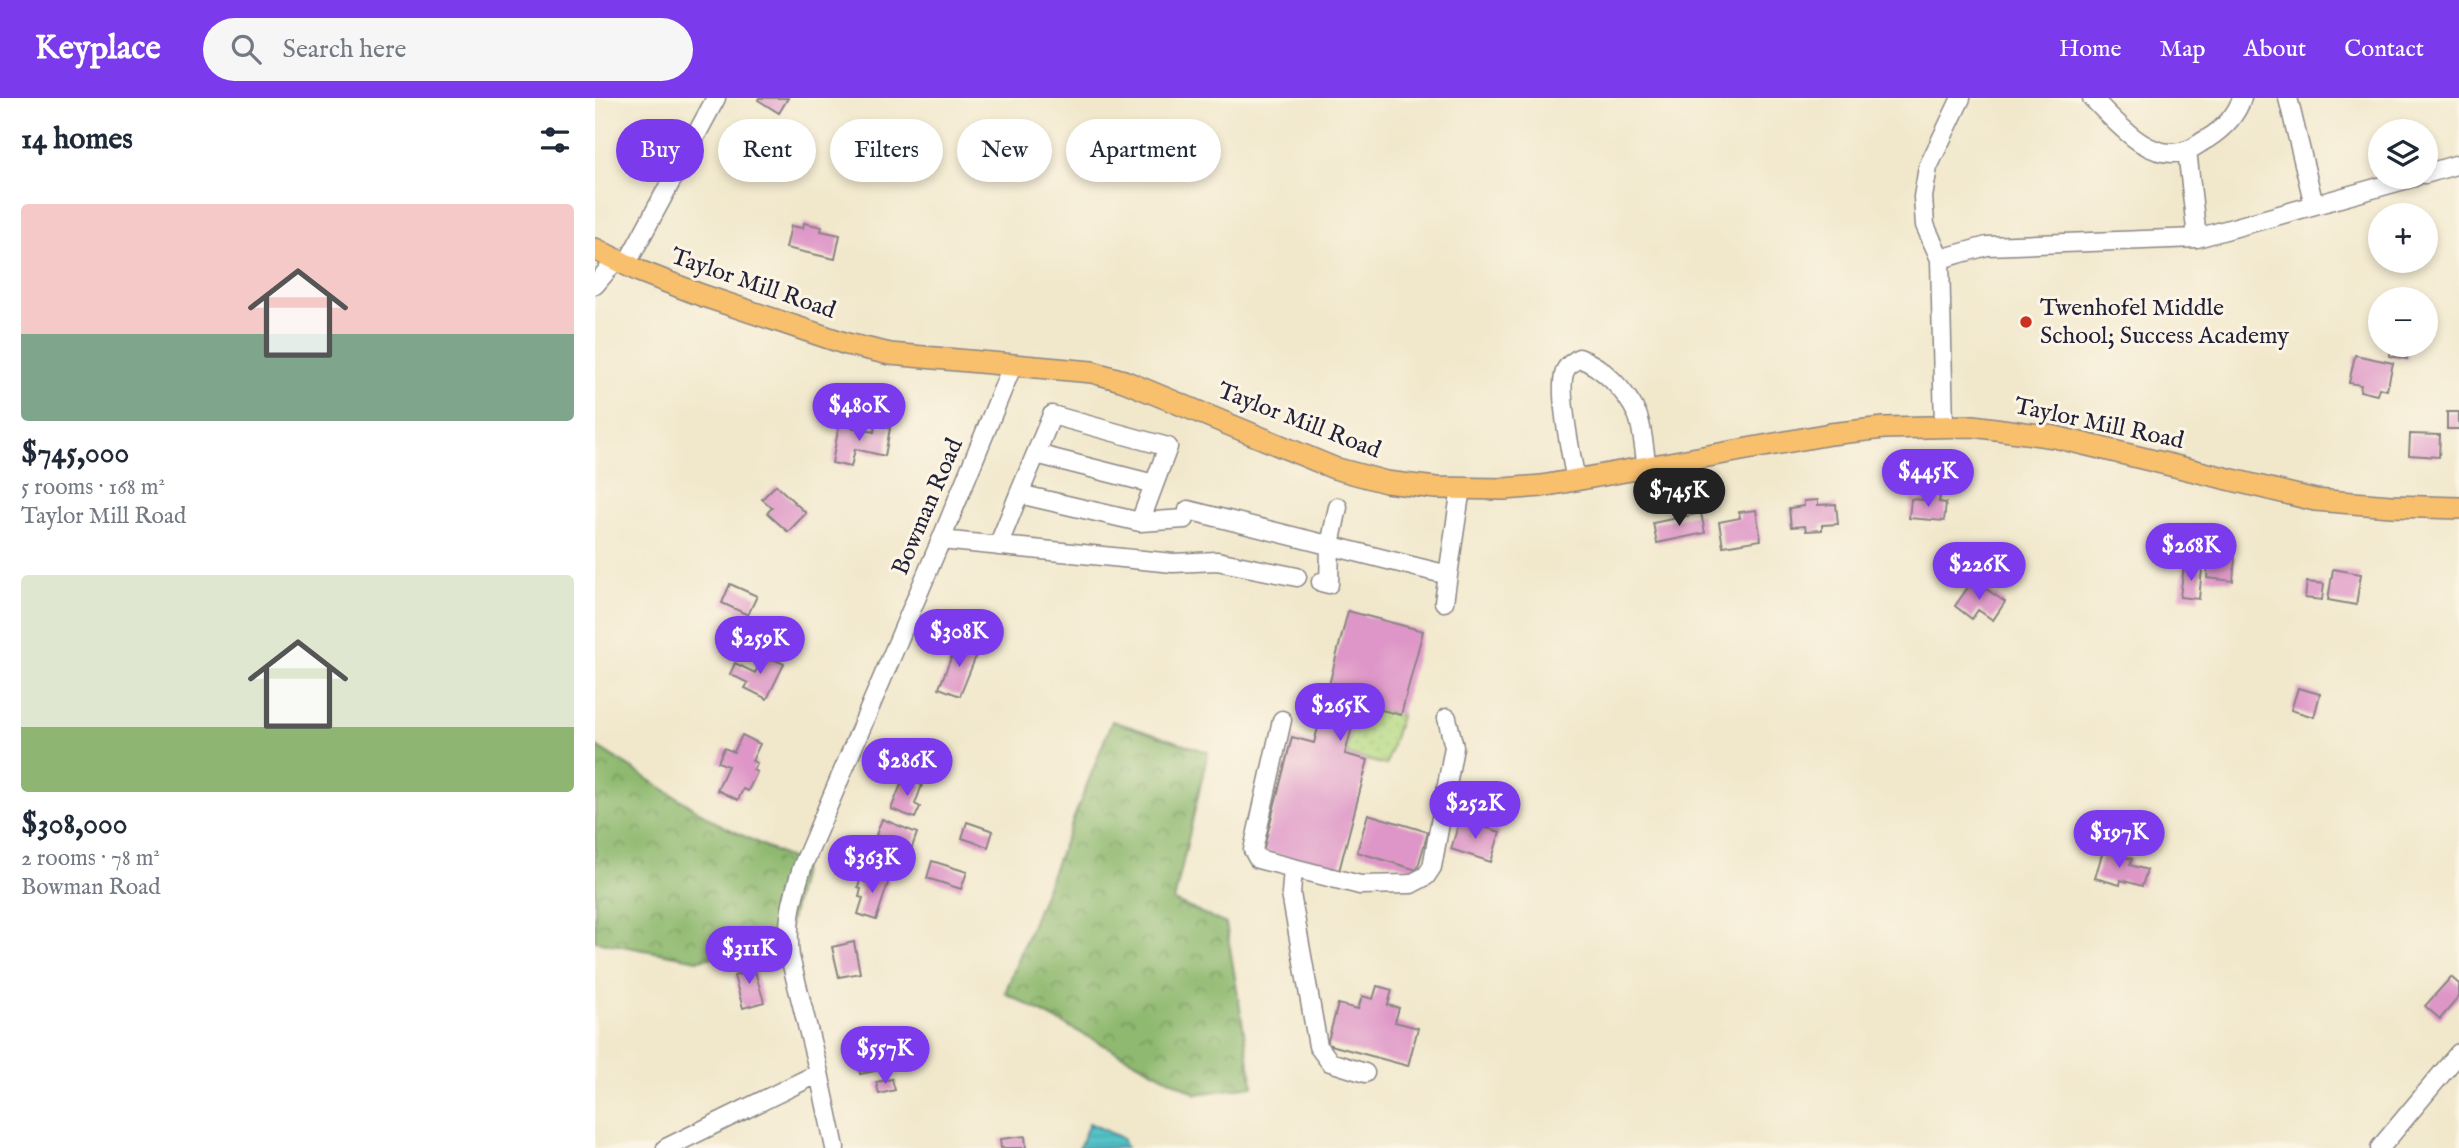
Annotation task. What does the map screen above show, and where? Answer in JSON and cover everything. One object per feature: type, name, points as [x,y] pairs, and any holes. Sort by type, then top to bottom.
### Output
[{"type":"main road","name":"Taylor Mill Road","points":[[595,249],[621,263],[701,295],[847,344],[890,354],[1092,372],[1124,381],[1334,468],[1386,482],[1504,489],[1576,481],[1830,434],[1884,428],[1986,427],[2055,437],[2315,500],[2459,508]]},
{"type":"street","points":[[595,285],[621,263],[716,98]]},
{"type":"street","points":[[1944,426],[1940,259],[1925,225],[1923,197],[1928,167],[1961,98]]},
{"type":"street","points":[[2092,98],[2135,138],[2150,148],[2169,153],[2187,150],[2215,133],[2232,118],[2242,98]]},
{"type":"street","points":[[2288,98],[2314,205]]},
{"type":"street","points":[[2187,150],[2197,237]]},
{"type":"street","points":[[2438,170],[2459,164]]},
{"type":"street","points":[[1940,259],[1987,246],[2197,237],[2372,189]]},
{"type":"street","points":[[1576,481],[1563,379],[1567,367],[1579,358],[1591,362],[1604,372],[1619,388],[1637,415],[1647,467]]},
{"type":"street","name":"Bowman Road","points":[[835,1148],[790,957],[788,937],[792,898],[803,865],[1013,364]]},
{"type":"street","points":[[998,546],[1052,415],[1168,447],[1140,522]]},
{"type":"street","points":[[1036,454],[1154,484]]},
{"type":"street","points":[[1444,602],[1461,488]]},
{"type":"street","points":[[1019,494],[1140,522],[1187,514],[1330,545],[1448,575]]},
{"type":"street","points":[[1321,582],[1329,584],[1330,545],[1338,507]]},
{"type":"street","points":[[941,540],[1173,563],[1217,561],[1297,577]]},
{"type":"street","points":[[1282,720],[1253,850],[1258,859],[1360,885],[1411,884],[1426,876],[1432,867],[1454,747],[1447,718]]},
{"type":"street","points":[[1293,868],[1290,894],[1318,1046],[1330,1062],[1365,1073]]},
{"type":"street","points":[[2380,1148],[2459,1053]]},
{"type":"street","points":[[666,1148],[819,1073]]},
{"type":"green space","points":[[1358,704],[1401,715],[1386,765],[1345,754]]},
{"type":"green space","points":[[1112,721],[1208,752],[1174,901],[1226,924],[1253,1086],[1197,1094],[1005,993]]},
{"type":"green space","points":[[595,745],[717,823],[803,865],[788,933],[749,951],[698,960],[595,941]]},
{"type":"water","points":[[1089,1123],[1122,1138],[1126,1148],[1079,1148]]},
{"type":"building","points":[[788,98],[779,113],[758,100]]},
{"type":"building","points":[[804,223],[822,227],[821,231],[840,235],[835,259],[786,248],[791,226],[803,228]]},
{"type":"building","points":[[2355,355],[2393,363],[2387,390],[2379,388],[2377,395],[2360,391],[2361,385],[2349,383]]},
{"type":"building","points":[[2447,412],[2459,412],[2459,429],[2447,429]]},
{"type":"building","points":[[839,425],[874,432],[875,425],[890,428],[885,456],[855,449],[851,467],[832,463]]},
{"type":"building","points":[[2410,434],[2440,435],[2439,457],[2409,455]]},
{"type":"building","points":[[776,485],[806,513],[788,532],[767,513],[772,508],[762,499]]},
{"type":"building","points":[[1924,494],[1940,496],[1939,502],[1946,503],[1944,521],[1909,518],[1911,499],[1923,500]]},
{"type":"building","points":[[1818,500],[1818,505],[1836,504],[1838,524],[1822,525],[1822,530],[1806,531],[1805,526],[1791,527],[1789,508],[1804,506],[1804,501]]},
{"type":"building","points":[[1756,510],[1761,540],[1723,546],[1719,522],[1740,518],[1739,512]]},
{"type":"building","points":[[1701,513],[1705,533],[1657,543],[1653,523]]},
{"type":"building","points":[[2209,551],[2221,552],[2220,557],[2235,558],[2233,581],[2207,578]]},
{"type":"building","points":[[2184,566],[2202,569],[2199,599],[2180,597]]},
{"type":"building","points":[[2333,569],[2361,574],[2356,605],[2328,600]]},
{"type":"building","points":[[1973,580],[2005,602],[1993,620],[1978,610],[1972,619],[1955,606]]},
{"type":"building","points":[[2307,582],[2324,584],[2322,600],[2305,598]]},
{"type":"building","points":[[730,584],[757,596],[748,615],[722,603]]},
{"type":"building","points":[[1348,611],[1423,631],[1401,715],[1358,704],[1345,754],[1368,760],[1339,871],[1263,851],[1292,737],[1314,743]]},
{"type":"building","points":[[957,643],[978,651],[960,696],[939,688]]},
{"type":"building","points":[[764,655],[784,664],[767,699],[745,688],[748,683],[730,674],[735,663],[755,673]]},
{"type":"building","points":[[2298,688],[2320,694],[2314,717],[2291,710]]},
{"type":"building","points":[[742,735],[760,744],[752,761],[757,763],[753,770],[757,772],[748,791],[743,789],[738,800],[717,790],[728,766],[718,762],[724,748],[734,752]]},
{"type":"building","points":[[904,777],[922,785],[915,804],[920,807],[915,818],[891,809]]},
{"type":"building","points":[[1368,814],[1428,832],[1417,870],[1357,852]]},
{"type":"building","points":[[882,819],[917,833],[909,856],[879,844],[881,837],[876,835]]},
{"type":"building","points":[[1460,819],[1500,832],[1491,862],[1451,849]]},
{"type":"building","points":[[967,822],[993,831],[988,847],[962,838]]},
{"type":"building","points":[[2103,851],[2132,859],[2130,865],[2147,870],[2142,886],[2121,880],[2120,885],[2095,878]]},
{"type":"building","points":[[932,861],[967,872],[961,889],[927,878]]},
{"type":"building","points":[[868,873],[889,880],[876,920],[858,914],[863,898],[859,897],[861,889],[858,888],[860,880],[865,882]]},
{"type":"building","points":[[854,942],[860,973],[839,977],[832,947]]},
{"type":"building","points":[[752,961],[764,1002],[743,1008],[734,976],[740,974],[738,966]]},
{"type":"building","points":[[2451,977],[2459,984],[2459,997],[2440,1019],[2425,1006]]},
{"type":"building","points":[[1377,986],[1392,990],[1388,1005],[1399,1008],[1395,1022],[1418,1028],[1408,1066],[1327,1044],[1338,1004],[1358,1009],[1362,996],[1373,999]]},
{"type":"building","points":[[878,1042],[880,1051],[886,1050],[890,1068],[860,1074],[858,1062],[853,1063],[850,1047]]},
{"type":"building","points":[[892,1079],[895,1090],[879,1094],[876,1082]]},
{"type":"building","points":[[1025,1136],[1026,1148],[1001,1148],[1000,1139]]},
{"type":"place","name":"Twenhofel Middle School; Success Academy","points":[[2026,322]]}]
